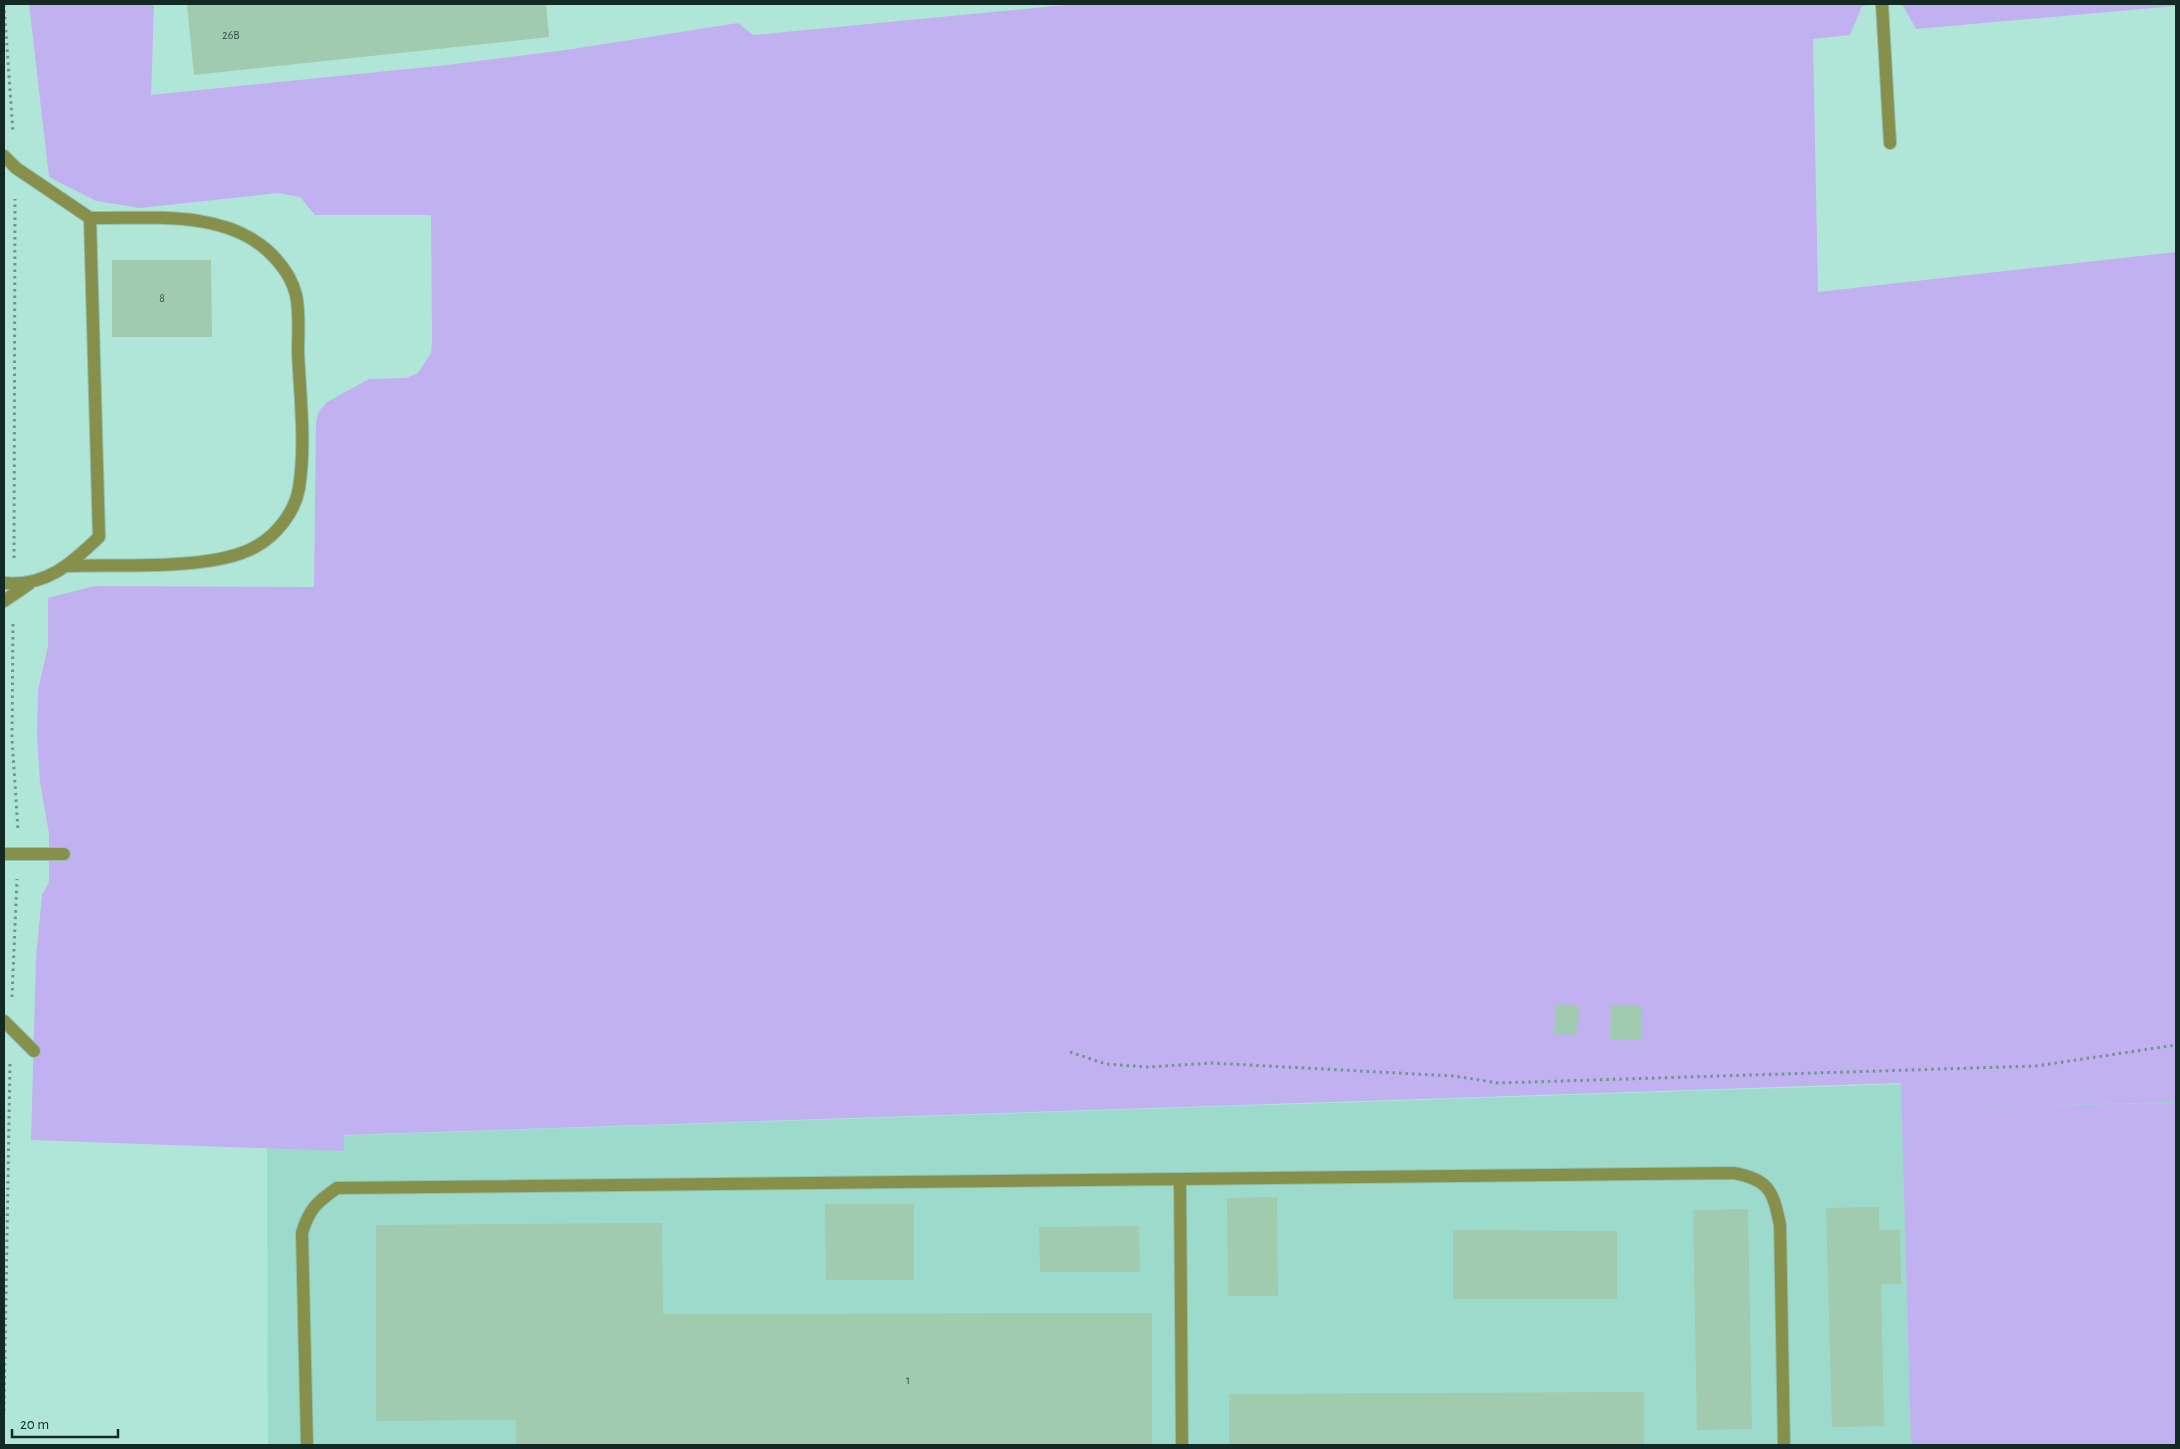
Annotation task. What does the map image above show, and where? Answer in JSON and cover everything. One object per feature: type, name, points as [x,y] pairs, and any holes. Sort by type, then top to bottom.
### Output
[{"type":"lane","points":[[1882,4],[1890,143]]},
{"type":"lane","points":[[4,156],[16,168],[90,218],[193,220],[227,228],[249,236],[285,268],[296,295],[301,446],[299,489],[292,510],[281,526],[256,547],[227,558],[202,562],[68,566]]},
{"type":"lane","points":[[8,591],[68,566],[99,537],[90,218]]},
{"type":"lane","points":[[4,854],[64,854]]},
{"type":"lane","points":[[7,1024],[34,1051]]},
{"type":"lane","points":[[307,1445],[302,1232],[308,1214],[321,1199],[337,1188],[1733,1173],[1752,1176],[1768,1186],[1776,1205],[1780,1225],[1784,1445]]},
{"type":"lane","points":[[1180,1179],[1182,1445]]},
{"type":"path","points":[[4,4],[16,168],[8,591],[12,738],[18,854],[7,1024],[4,1411]]},
{"type":"path","points":[[1070,1052],[1106,1064],[1139,1067],[1212,1063],[1454,1076],[1498,1083],[2036,1066],[2176,1045]]},
{"type":"shaded area","points":[[29,4],[154,4],[151,95],[447,65],[566,50],[738,23],[753,35],[1075,4],[1882,4],[1862,6],[1850,35],[1813,39],[1818,292],[2176,252],[2176,1102],[1973,1107],[2176,1103],[2176,1445],[1914,1445],[1911,1441],[1901,1083],[344,1135],[344,1151],[31,1140],[36,957],[42,895],[49,882],[49,834],[40,782],[37,737],[38,690],[48,646],[48,598],[94,586],[314,587],[316,422],[319,411],[327,402],[369,379],[406,378],[418,373],[431,353],[432,341],[431,215],[315,215],[300,197],[278,193],[140,208],[96,201],[49,177]]},
{"type":"shaded area","points":[[1902,4],[2176,4],[2176,6],[1916,29]]},
{"type":"shaded area","points":[[2176,1075],[2176,1445],[268,1445],[267,1138]]},
{"type":"building","points":[[187,4],[546,4],[549,37],[194,75]]},
{"type":"building","points":[[112,260],[211,260],[212,337],[112,337]]},
{"type":"building","points":[[1556,1004],[1579,1006],[1576,1035],[1554,1034]]},
{"type":"building","points":[[1611,1005],[1642,1006],[1641,1040],[1610,1039]]},
{"type":"building","points":[[1277,1197],[1278,1296],[1228,1296],[1227,1198]]},
{"type":"building","points":[[825,1204],[914,1204],[914,1280],[826,1280]]},
{"type":"building","points":[[1879,1207],[1879,1230],[1900,1230],[1901,1284],[1881,1284],[1884,1426],[1832,1427],[1826,1208]]},
{"type":"building","points":[[1748,1209],[1752,1429],[1697,1430],[1693,1210]]},
{"type":"building","points":[[662,1223],[663,1314],[1152,1313],[1152,1445],[516,1445],[516,1420],[376,1421],[376,1225]]},
{"type":"building","points":[[1139,1226],[1140,1272],[1040,1272],[1039,1227]]},
{"type":"building","points":[[1453,1230],[1617,1231],[1617,1299],[1453,1299]]},
{"type":"building","points":[[1644,1392],[1644,1445],[1229,1445],[1229,1394]]}]
